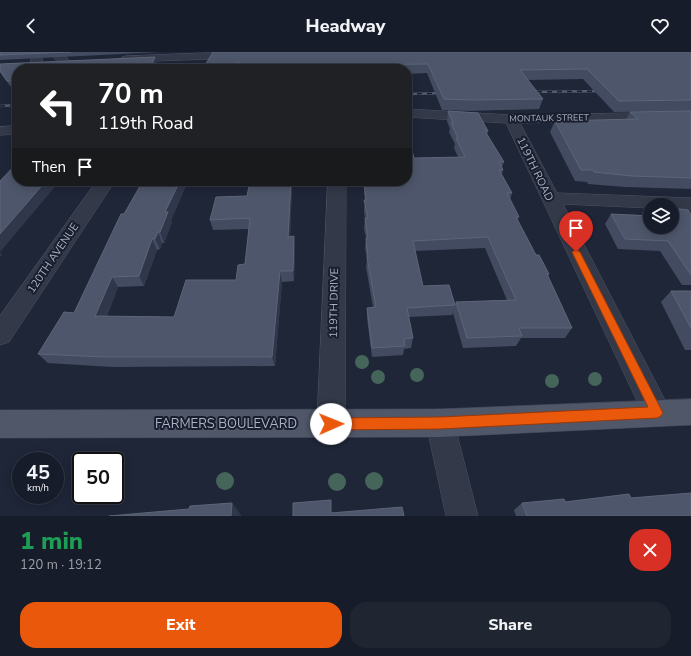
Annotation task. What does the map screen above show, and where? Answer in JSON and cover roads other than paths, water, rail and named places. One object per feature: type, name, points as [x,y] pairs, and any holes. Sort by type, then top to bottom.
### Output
[{"type":"main road","name":"FARMERS BOULEVARD","points":[[0,424],[440,423],[691,412]]},
{"type":"street","points":[[31,52],[37,59],[36,64]]},
{"type":"street","points":[[55,52],[65,62]]},
{"type":"street","points":[[185,64],[192,54]]},
{"type":"street","points":[[117,59],[143,55],[248,54]]},
{"type":"street","points":[[22,64],[80,61]]},
{"type":"street","name":"MONTAUK STREET","points":[[412,113],[511,119],[691,116]]},
{"type":"street","name":"119TH ROAD","points":[[511,119],[657,413]]},
{"type":"street","points":[[0,131],[12,130]]},
{"type":"street","name":"120TH AVENUE","points":[[0,335],[103,186]]},
{"type":"street","name":"119TH DRIVE","points":[[331,424],[337,186]]},
{"type":"street","points":[[549,198],[691,204]]},
{"type":"street","points":[[440,423],[462,516]]},
{"type":"railway","points":[[527,92],[605,91]]},
{"type":"railway","points":[[412,94],[447,93]]},
{"type":"railway","points":[[0,106],[12,105]]}]
